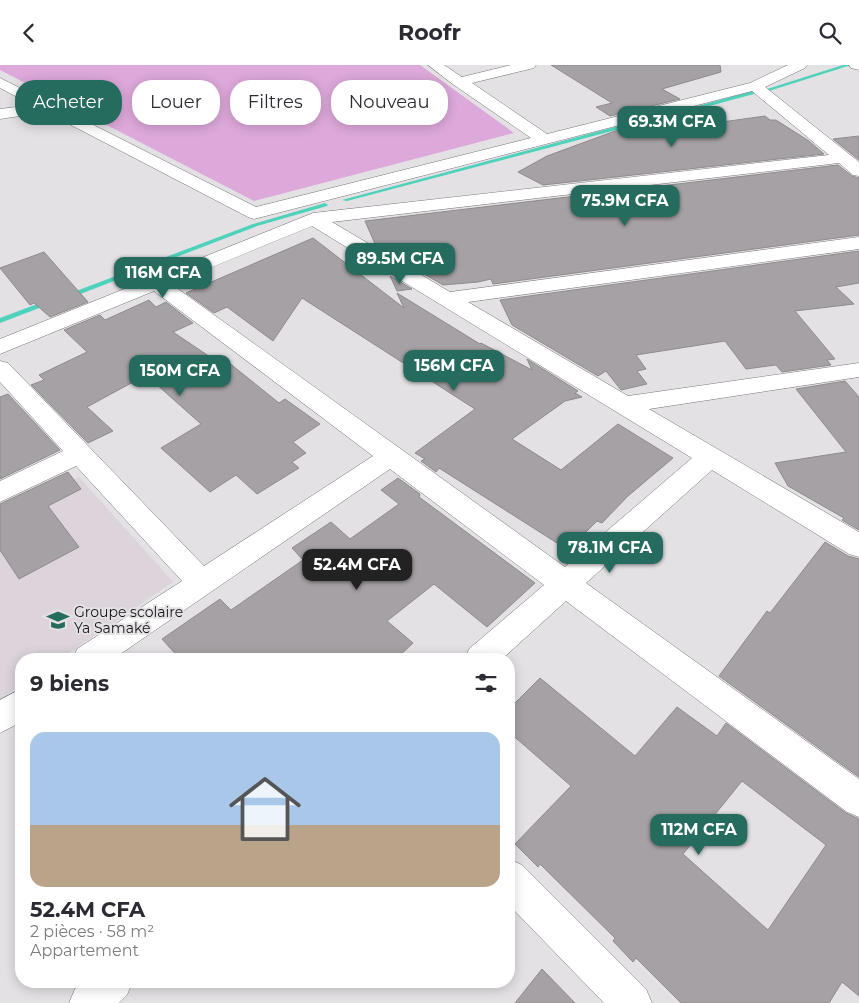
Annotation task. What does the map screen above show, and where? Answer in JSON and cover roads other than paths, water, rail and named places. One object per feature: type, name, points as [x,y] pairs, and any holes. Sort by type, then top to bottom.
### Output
[{"type":"street","points":[[436,65],[544,139]]},
{"type":"street","points":[[460,81],[528,65]]},
{"type":"street","points":[[83,125],[254,213],[755,86],[800,65]]},
{"type":"street","points":[[759,69],[775,77]]},
{"type":"street","points":[[0,82],[15,90]]},
{"type":"street","points":[[755,86],[859,171]]},
{"type":"street","points":[[0,114],[15,112]]},
{"type":"street","points":[[0,347],[313,219],[843,158]]},
{"type":"street","points":[[327,195],[348,215]]},
{"type":"street","points":[[313,219],[710,457],[856,542]]},
{"type":"street","points":[[445,299],[859,243]]},
{"type":"street","points":[[156,283],[859,800]]},
{"type":"street","points":[[0,368],[201,582]]},
{"type":"street","points":[[623,405],[859,370]]},
{"type":"street","points":[[0,492],[80,453]]},
{"type":"street","points":[[97,653],[391,456]]},
{"type":"street","points":[[487,653],[710,457]]},
{"type":"street","points":[[0,718],[15,708]]},
{"type":"street","points":[[515,884],[632,1003]]},
{"type":"street","points":[[89,1003],[105,988]]},
{"type":"waterway","points":[[767,90],[848,65]]},
{"type":"waterway","points":[[683,111],[752,93]]},
{"type":"waterway","points":[[345,200],[637,123]]},
{"type":"waterway","points":[[67,296],[255,225],[325,205]]},
{"type":"waterway","points":[[0,321],[51,302]]},
{"type":"place","name":"Groupe scolaire Ya Samaké","points":[[58,620]]}]
